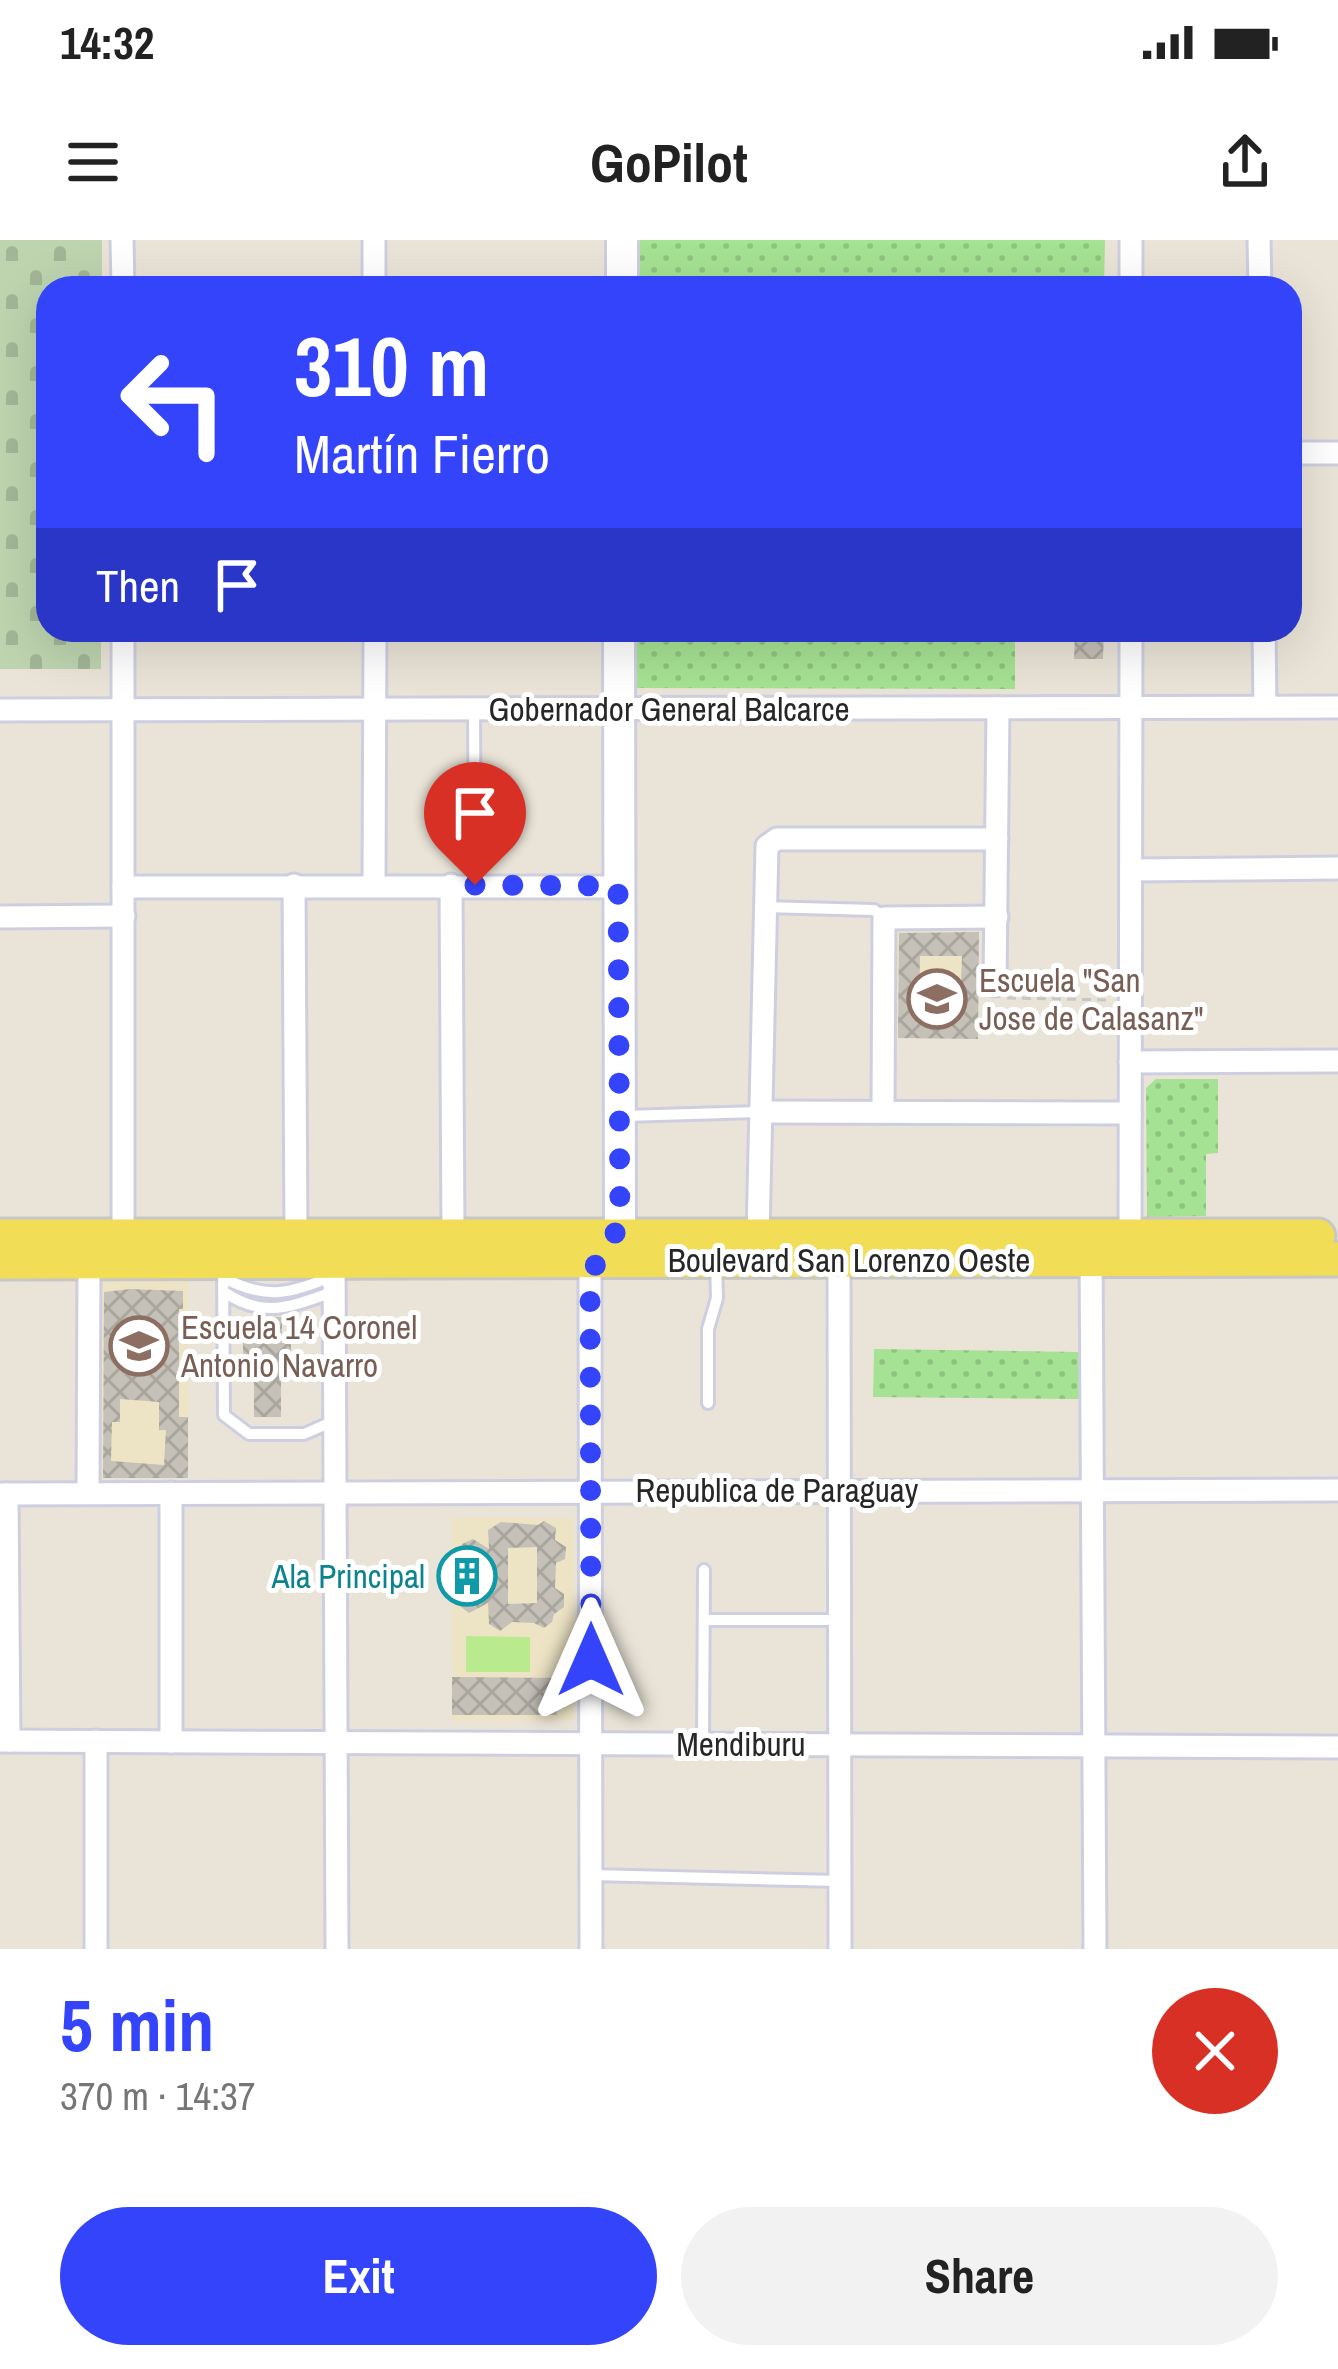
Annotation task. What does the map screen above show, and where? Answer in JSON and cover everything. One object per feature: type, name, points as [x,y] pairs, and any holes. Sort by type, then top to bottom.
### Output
[{"type":"main road","name":"Boulevard San Lorenzo Oeste","points":[[0,1236],[112,1253],[224,1278],[758,1235],[839,1247]]},
{"type":"main road","name":"Boulevard San Lorenzo Oeste","points":[[0,1262],[296,1236],[335,1266]]},
{"type":"main road","name":"Boulevard San Lorenzo Oeste","points":[[335,1266],[453,1236],[716,1259],[839,1247],[1091,1248],[1338,1236]]},
{"type":"main road","name":"Boulevard San Lorenzo Oeste","points":[[1130,1247],[1338,1258]]},
{"type":"street","points":[[122,240],[123,276]]},
{"type":"street","points":[[374,240],[374,276]]},
{"type":"street","points":[[622,240],[622,276]]},
{"type":"street","points":[[1131,240],[1132,276]]},
{"type":"street","points":[[1259,240],[1260,276]]},
{"type":"street","points":[[1302,453],[1338,452]]},
{"type":"street","points":[[88,1492],[112,1253],[124,916],[122,642]]},
{"type":"street","points":[[374,884],[375,642]]},
{"type":"street","points":[[591,1949],[590,1274],[620,1225],[620,642]]},
{"type":"street","points":[[1130,1247],[1132,642]]},
{"type":"street","points":[[1264,642],[1265,707]]},
{"type":"street","name":"Gobernador General Balcarce","points":[[0,710],[1338,707]]},
{"type":"street","points":[[995,985],[998,708]]},
{"type":"street","points":[[758,1235],[769,843],[777,839],[997,839]]},
{"type":"street","points":[[1131,870],[1338,868]]},
{"type":"street","points":[[294,885],[296,1236]]},
{"type":"street","points":[[451,885],[453,1236]]},
{"type":"street","points":[[123,887],[618,886]]},
{"type":"street","points":[[0,917],[124,916]]},
{"type":"street","points":[[884,1111],[884,918],[997,917]]},
{"type":"street","points":[[1130,1062],[1338,1061]]},
{"type":"street","points":[[759,1112],[1130,1113]]},
{"type":"street","points":[[839,1247],[840,1949]]},
{"type":"street","points":[[1091,1248],[1095,1949]]},
{"type":"street","points":[[335,1266],[337,1949]]},
{"type":"street","name":"Republica de Paraguay","points":[[3,1494],[1338,1490]]},
{"type":"street","points":[[171,1492],[171,1742]]},
{"type":"street","points":[[3,1494],[4,1742]]},
{"type":"street","points":[[96,1741],[96,1949]]},
{"type":"street","name":"Mendiburu","points":[[4,1742],[1338,1748]]},
{"type":"lane","points":[[474,710],[475,885]]},
{"type":"lane","points":[[764,907],[874,910],[884,918]]},
{"type":"lane","points":[[620,1116],[759,1112]]},
{"type":"lane","points":[[708,1403],[708,1329],[717,1298],[716,1259]]},
{"type":"lane","points":[[224,1278],[247,1308],[289,1308],[335,1266]]},
{"type":"lane","points":[[224,1278],[224,1415],[249,1434],[304,1434],[336,1420]]},
{"type":"lane","points":[[703,1744],[704,1570]]},
{"type":"lane","points":[[704,1620],[839,1620]]},
{"type":"lane","points":[[591,1875],[839,1881]]},
{"type":"path","points":[[995,985],[995,998],[1131,1000]]},
{"type":"shaded area","name":"Escuela \"San Jose de Calasanz\"","points":[[896,930],[979,930],[978,1039],[895,1038]]},
{"type":"shaded area","name":"Escuela 14 Coronel Antonio Navarro","points":[[89,1275],[188,1275],[188,1478],[96,1478]]},
{"type":"shaded area","points":[[452,1518],[574,1518],[574,1720],[452,1721]]},
{"type":"green space","points":[[0,240],[102,240],[102,276],[36,276],[36,642],[101,642],[101,669],[0,669]]},
{"type":"green space","points":[[632,240],[1105,240],[1104,276],[632,276]]},
{"type":"green space","points":[[631,642],[1015,642],[1015,689],[631,688]]},
{"type":"green space","points":[[1156,1079],[1218,1079],[1218,1153],[1206,1154],[1206,1216],[1147,1217],[1146,1088]]},
{"type":"green space","points":[[874,1349],[1080,1352],[1079,1399],[873,1397]]},
{"type":"green space","points":[[466,1636],[530,1637],[530,1672],[466,1672]]},
{"type":"building","points":[[1075,642],[1104,642],[1103,659],[1074,659]]},
{"type":"building","name":"Escuela \"San Jose de Calasanz\"","points":[[979,932],[978,1039],[898,1038],[899,933]],"holes":[[[920,956],[962,956],[960,1005],[919,1004]]]},
{"type":"building","points":[[183,1291],[179,1417],[188,1417],[188,1478],[103,1478],[104,1292]],"holes":[[[127,1332],[154,1333],[154,1362],[127,1362]],[[120,1399],[159,1402],[159,1430],[166,1430],[164,1465],[111,1461],[112,1422],[120,1422]]]},
{"type":"building","points":[[255,1316],[282,1317],[282,1343],[291,1343],[291,1370],[281,1370],[281,1417],[254,1417],[254,1372],[243,1373],[243,1343],[255,1343]]},
{"type":"building","name":"Ala Principal","points":[[544,1521],[556,1528],[555,1540],[566,1547],[565,1559],[556,1563],[555,1588],[564,1594],[564,1607],[544,1628],[512,1622],[500,1631],[489,1624],[488,1603],[469,1613],[461,1607],[462,1544],[473,1539],[489,1549],[488,1530],[501,1522],[538,1525]],"holes":[[[537,1547],[537,1603],[508,1604],[508,1548]]]},
{"type":"building","points":[[452,1677],[557,1678],[557,1715],[452,1715]]},
{"type":"place","name":"Escuela \"San Jose de Calasanz\"","points":[[937,999]]},
{"type":"place","name":"Escuela 14 Coronel Antonio Navarro","points":[[139,1346]]},
{"type":"place","name":"Ala Principal","points":[[467,1576]]},
{"type":"route","points":[[475,885],[618,886],[620,1225],[590,1274],[591,1660]]}]
